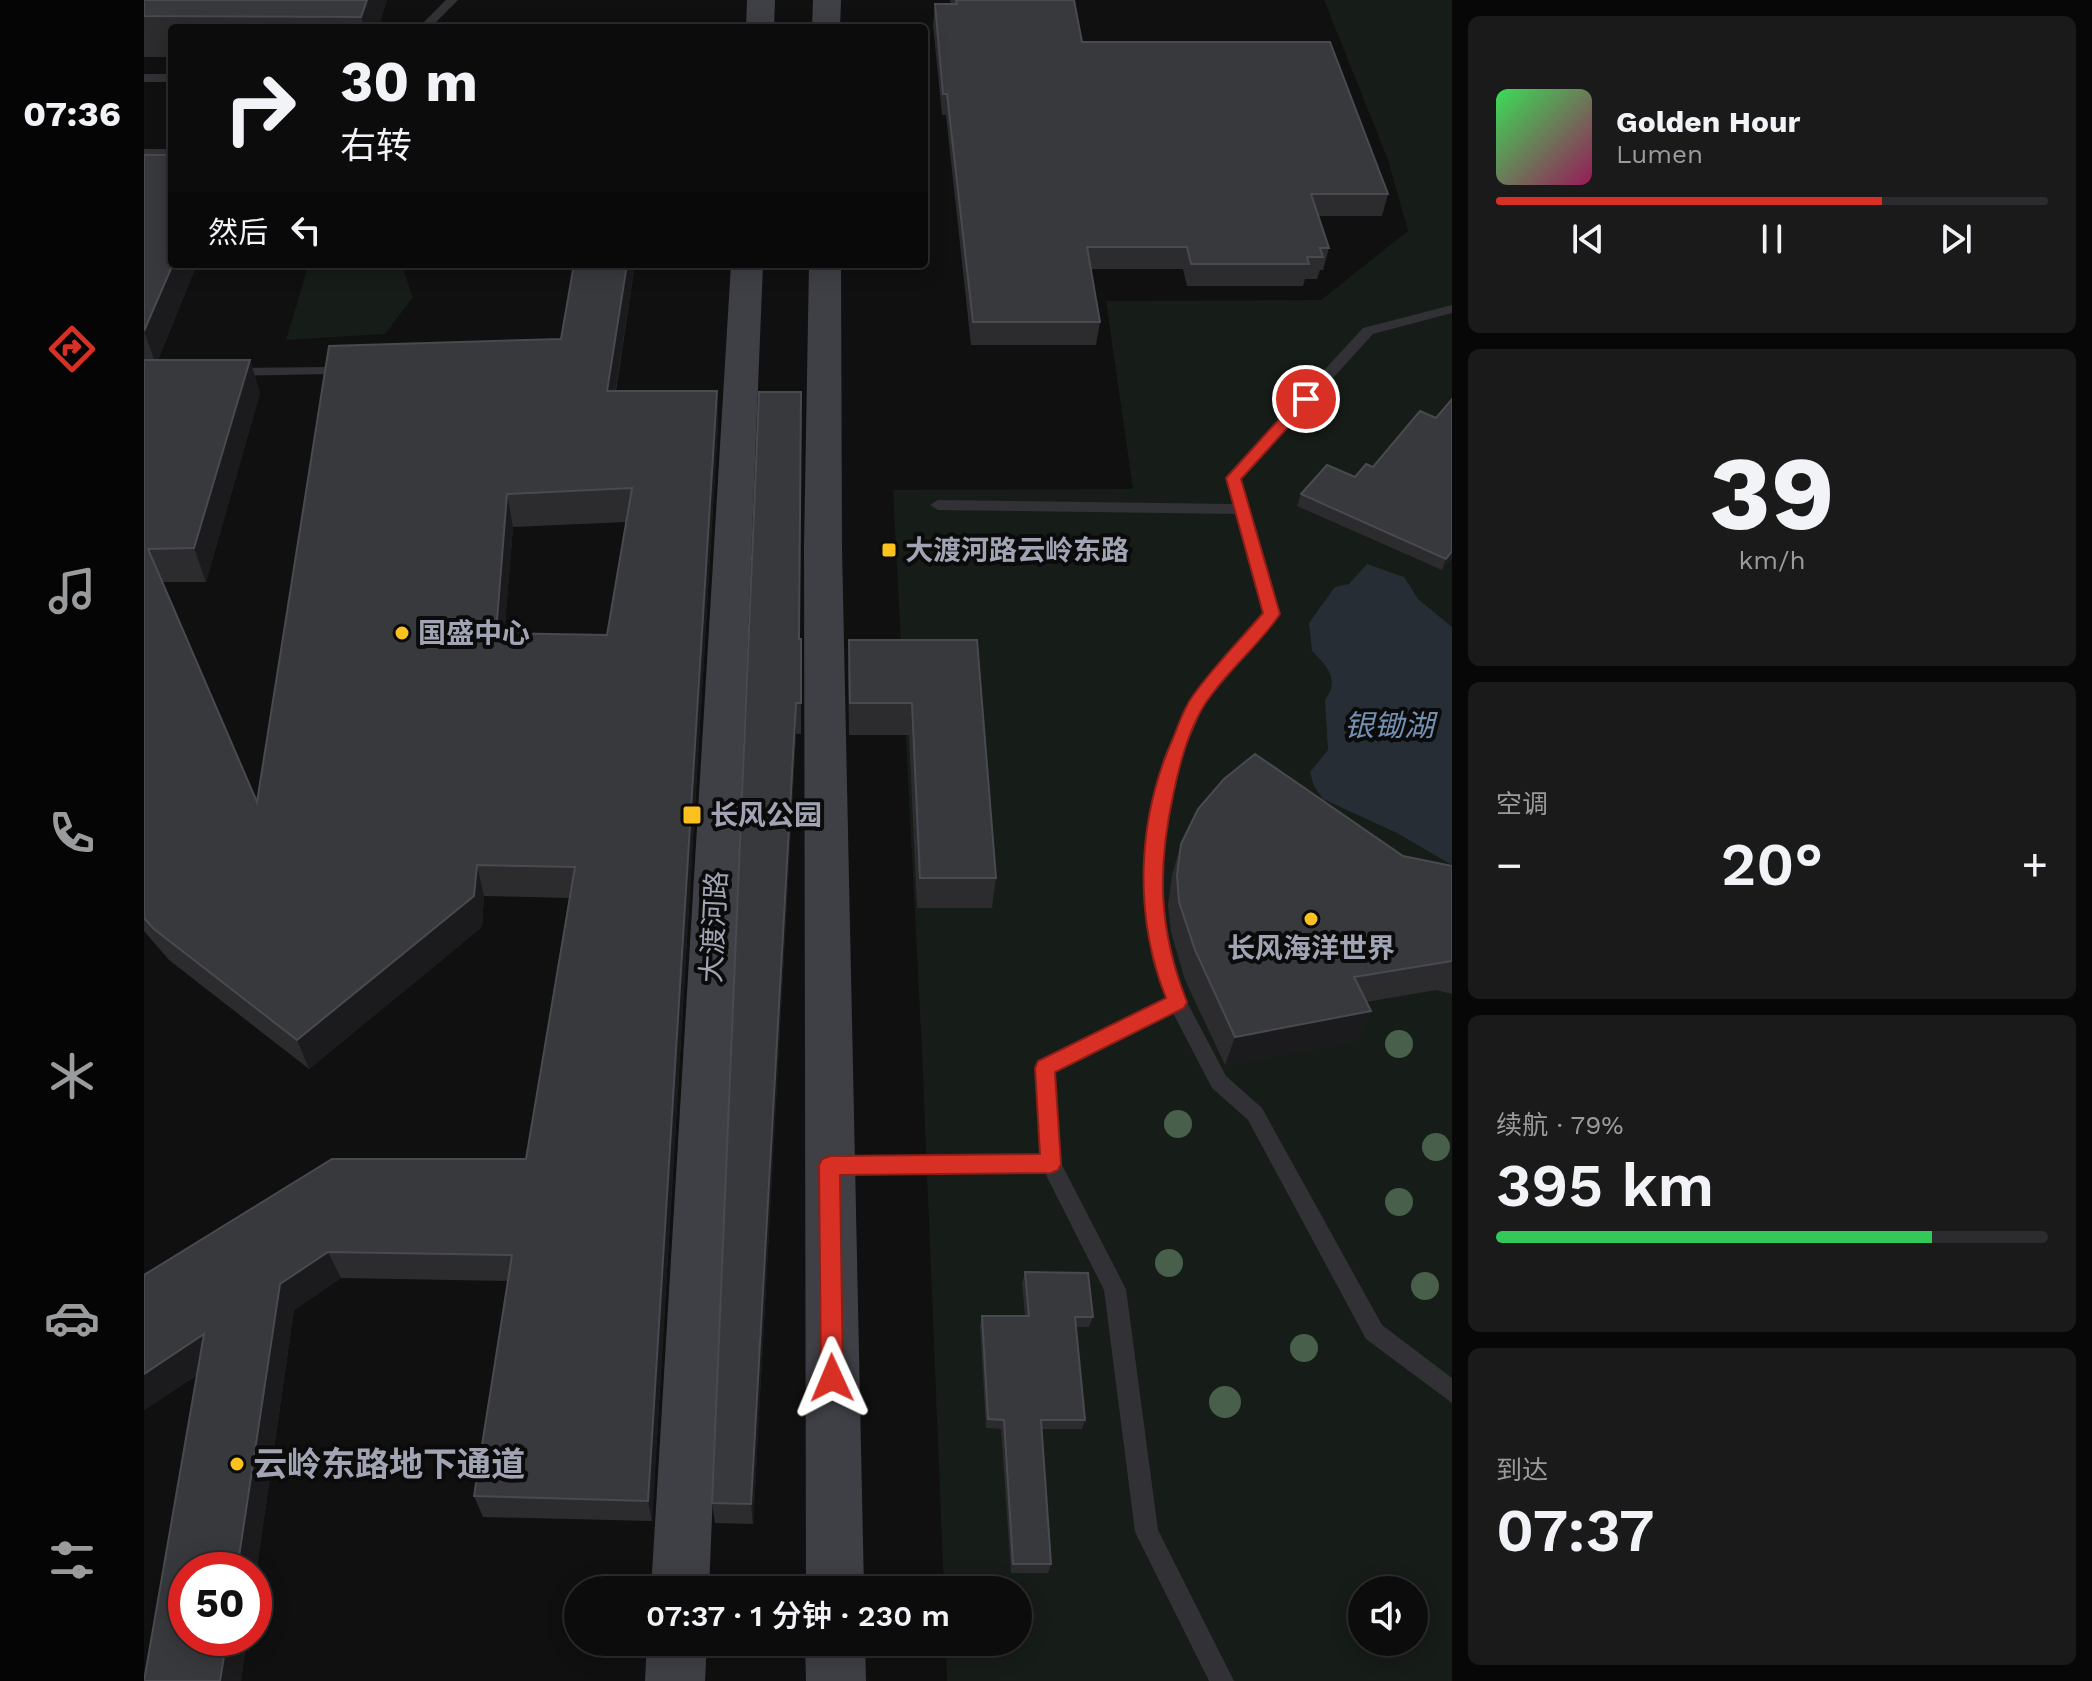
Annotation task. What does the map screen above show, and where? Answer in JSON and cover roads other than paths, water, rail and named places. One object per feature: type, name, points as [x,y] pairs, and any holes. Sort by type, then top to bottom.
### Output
[{"type":"main road","points":[[760,24],[761,0]]},
{"type":"main road","points":[[826,24],[827,0]]},
{"type":"main road","name":"大渡河路","points":[[681,1576],[747,268]]},
{"type":"main road","points":[[825,268],[823,548],[835,1576]]},
{"type":"main road","points":[[675,1681],[676,1656]]},
{"type":"main road","points":[[835,1656],[836,1681]]},
{"type":"lane","points":[[428,24],[452,0]]},
{"type":"lane","points":[[144,78],[168,78]]},
{"type":"lane","points":[[144,153],[168,153]]},
{"type":"lane","points":[[1452,309],[1368,331],[1233,478],[1272,614],[1197,702],[1172,759],[1152,860],[1153,905],[1162,963],[1177,1002],[1219,1082],[1255,1114],[1374,1332],[1452,1392]]},
{"type":"lane","points":[[215,372],[329,371]]},
{"type":"lane","points":[[938,505],[1242,509]]},
{"type":"lane","points":[[1177,1002],[1045,1068],[1051,1164],[1115,1289],[1147,1532],[1222,1681]]},
{"type":"lane","points":[[830,1165],[1051,1164]]},
{"type":"water","name":"银锄湖","points":[[1367,564],[1404,577],[1418,599],[1452,627],[1452,865],[1397,833],[1323,799],[1314,786],[1310,772],[1328,750],[1325,700],[1332,680],[1327,668],[1312,651],[1309,623],[1335,587],[1349,584]]},
{"type":"place","name":"大渡河路云岭东路","points":[[889,550]]},
{"type":"place","name":"国盛中心","points":[[402,633]]},
{"type":"place","name":"长风公园","points":[[692,815]]},
{"type":"place","name":"长风海洋世界","points":[[1311,919]]},
{"type":"place","name":"云岭东路地下通道","points":[[237,1464]]}]
